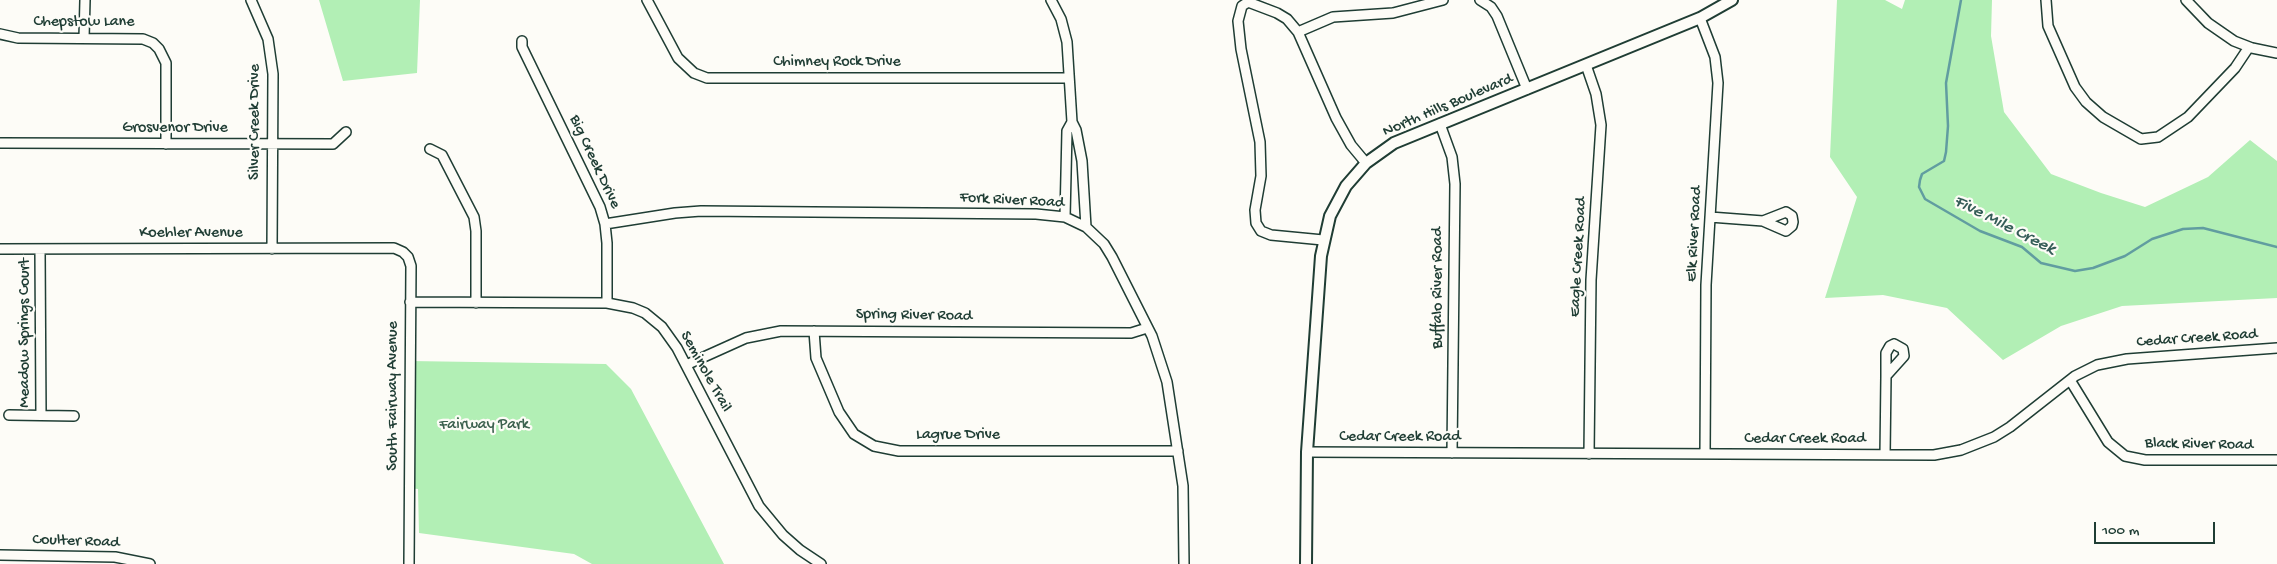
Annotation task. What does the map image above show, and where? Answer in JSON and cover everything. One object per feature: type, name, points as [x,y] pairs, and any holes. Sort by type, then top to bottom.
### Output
[{"type":"street","points":[[84,38],[85,0]]},
{"type":"street","name":"Silver Creek Drive","points":[[251,0],[263,23],[271,53],[273,74],[272,249]]},
{"type":"street","name":"Chimney Rock Drive","points":[[647,0],[678,58],[694,73],[707,78],[1069,78]]},
{"type":"street","points":[[1051,0],[1066,32],[1072,122],[1076,130],[1082,161],[1086,227]]},
{"type":"street","points":[[1298,32],[1333,17],[1392,13],[1443,0]]},
{"type":"street","points":[[1480,0],[1491,7],[1497,16],[1527,89]]},
{"type":"street","name":"North Hills Boulevard","points":[[1306,564],[1307,452],[1323,240],[1335,205],[1346,186],[1366,163],[1394,144],[1700,18],[1732,0]]},
{"type":"street","points":[[2046,0],[2048,26],[2075,88],[2086,102],[2103,116],[2141,138],[2158,137],[2188,116],[2235,68],[2249,47]]},
{"type":"street","points":[[2186,0],[2215,28],[2249,47],[2277,53]]},
{"type":"street","points":[[1323,240],[1271,235],[1261,231],[1256,223],[1261,176],[1260,142],[1244,67],[1239,30],[1240,10],[1248,2],[1284,17],[1298,32],[1340,126],[1366,163]]},
{"type":"street","name":"Elk River Road","points":[[1700,18],[1715,57],[1718,83],[1706,285],[1704,454]]},
{"type":"street","name":"Chepstow Lane","points":[[0,34],[18,38],[143,39],[159,49],[166,64],[166,144]]},
{"type":"street","name":"Big Creek Drive","points":[[522,40],[522,47],[593,191],[605,224],[608,272],[607,303]]},
{"type":"street","name":"Eagle Creek Road","points":[[1586,65],[1596,94],[1601,125],[1591,280],[1590,454]]},
{"type":"street","points":[[1065,216],[1067,130],[1072,122]]},
{"type":"street","name":"Buffalo River Road","points":[[1440,124],[1452,158],[1455,184],[1452,453]]},
{"type":"street","name":"Grosvenor Drive","points":[[0,143],[333,144],[346,132]]},
{"type":"street","points":[[430,149],[442,155],[474,217],[476,230],[476,303]]},
{"type":"street","name":"Fork River Road","points":[[605,224],[675,213],[701,211],[1007,213],[1065,216],[1086,227],[1104,244],[1112,257],[1157,350],[1167,382],[1178,451],[1185,516],[1184,564]]},
{"type":"street","points":[[1710,217],[1763,220]]},
{"type":"street","name":"Koehler Avenue","points":[[0,249],[382,248]]},
{"type":"street","name":"South Fairway Avenue","points":[[382,248],[397,249],[408,257],[411,266],[409,564]]},
{"type":"street","name":"Meadow Springs Court","points":[[40,250],[41,415]]},
{"type":"street","name":"Seminole Trail","points":[[410,302],[607,303],[633,308],[652,318],[670,337],[686,365],[759,506],[783,535],[800,550],[821,564]]},
{"type":"street","name":"Spring River Road","points":[[686,365],[746,338],[781,331],[1131,333],[1147,328]]},
{"type":"street","name":"Lagrue Drive","points":[[814,331],[816,358],[839,412],[854,434],[874,446],[899,451],[1178,451]]},
{"type":"street","name":"Cedar Creek Road","points":[[1307,452],[1885,455],[1950,452],[1987,441],[2010,427],[2082,372],[2111,361],[2203,352],[2277,348]]},
{"type":"street","points":[[1885,455],[1886,376]]},
{"type":"street","name":"Black River Road","points":[[2070,380],[2108,442],[2125,456],[2144,460],[2277,460]]},
{"type":"street","name":"Meadow Springs Court","points":[[9,415],[74,416]]},
{"type":"street","name":"Coulter Road","points":[[0,555],[89,560],[115,557],[150,564]]},
{"type":"green space","points":[[319,0],[420,0],[417,73],[343,81]]},
{"type":"green space","points":[[1837,0],[1885,0],[1902,9],[1905,0],[1992,0],[1991,36],[2004,112],[2051,174],[2101,193],[2145,207],[2208,177],[2250,140],[2277,161],[2277,298],[2122,306],[2061,326],[2003,360],[1947,308],[1883,295],[1825,298],[1857,197],[1830,157]]},
{"type":"green space","name":"Fairway Park","points":[[410,361],[606,364],[631,389],[724,564],[592,564],[574,554],[419,533],[418,489],[408,488]]},
{"type":"waterway","name":"Five Mile Creek","points":[[1961,0],[1946,83],[1948,126],[1946,152],[1944,161],[1922,174],[1919,187],[1925,199],[1980,231],[2022,247],[2041,263],[2075,271],[2093,268],[2125,256],[2152,239],[2183,229],[2203,228],[2277,247]]}]
